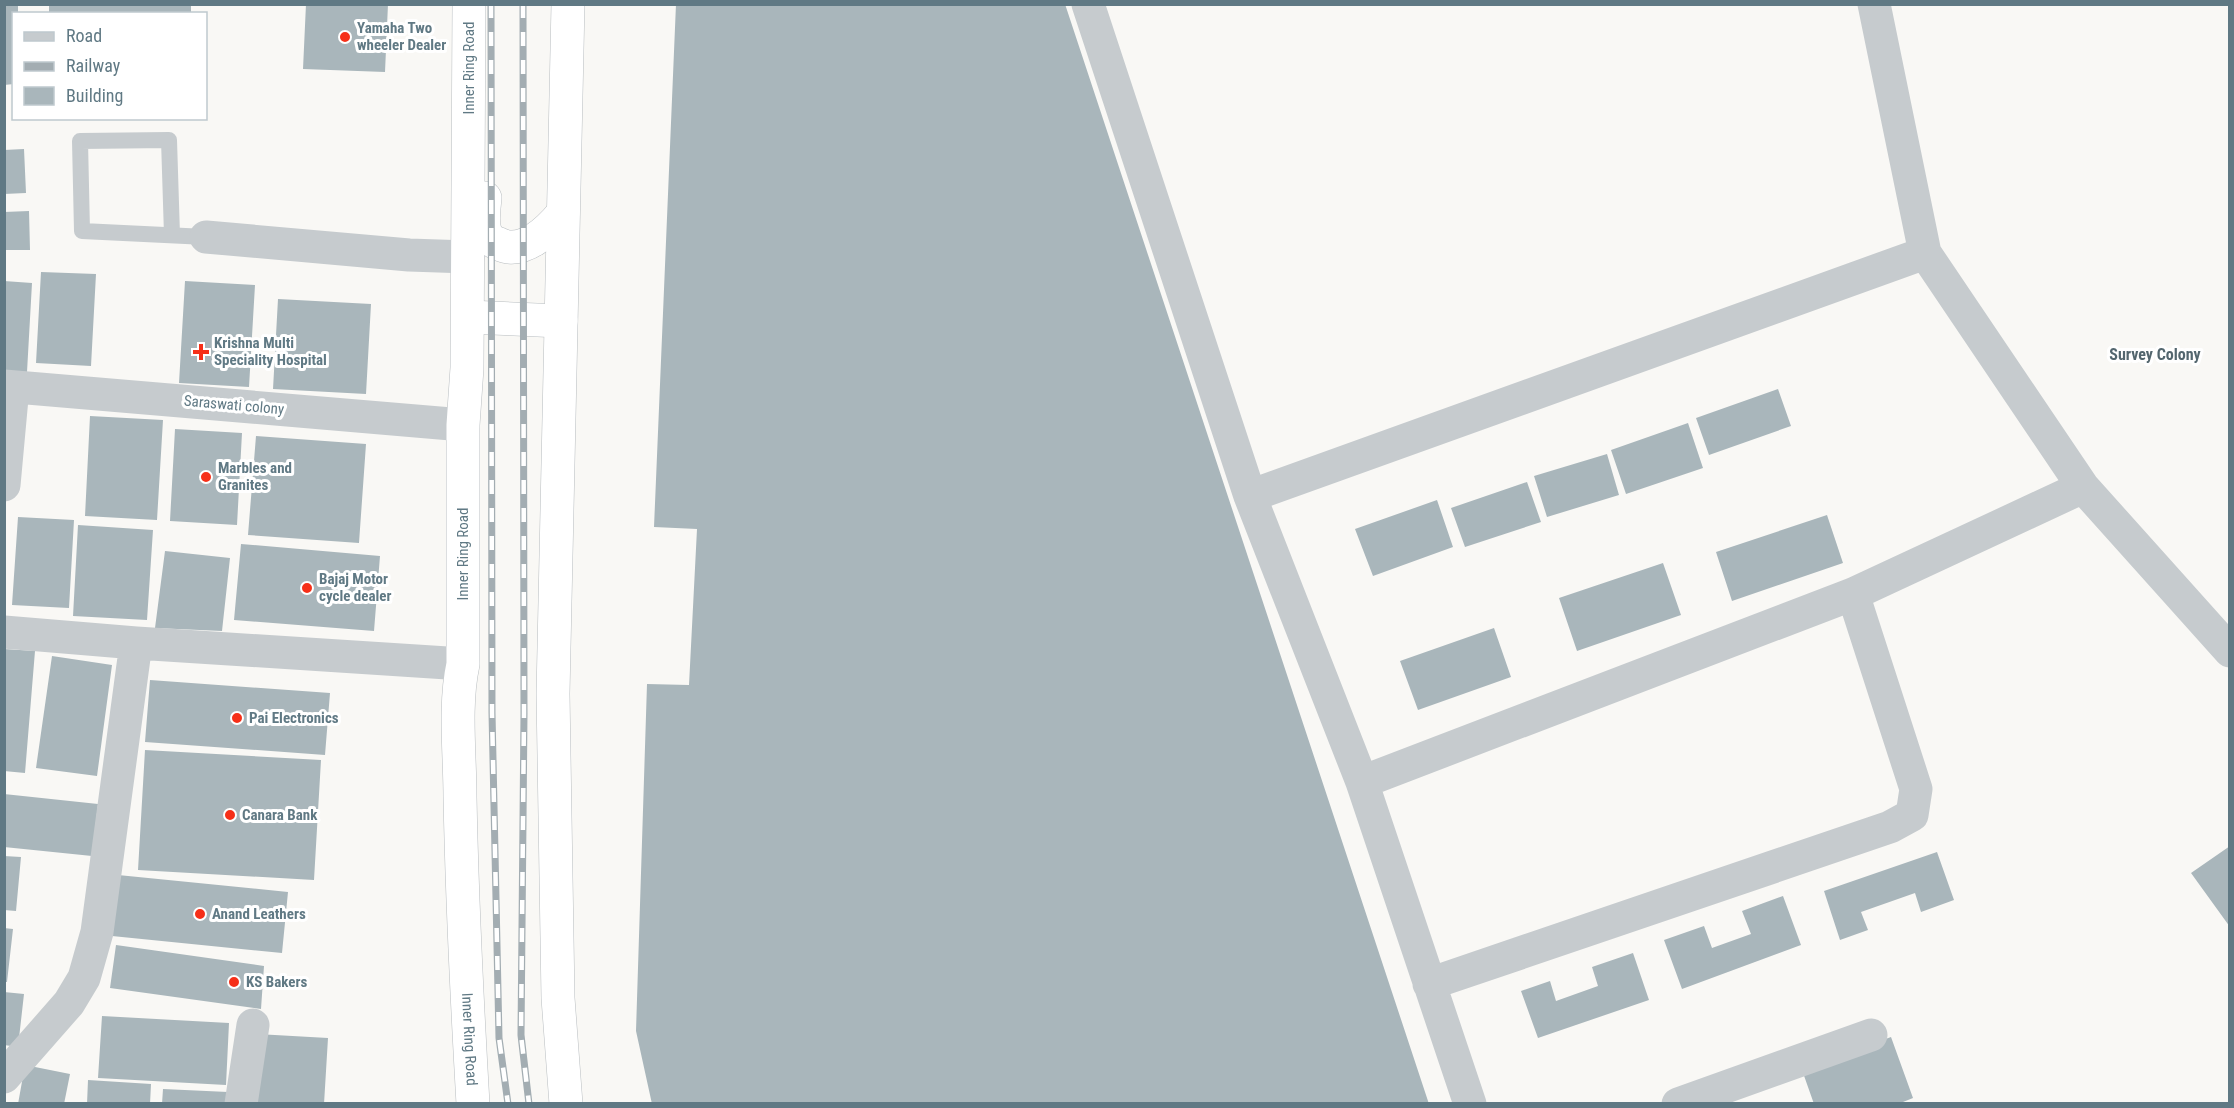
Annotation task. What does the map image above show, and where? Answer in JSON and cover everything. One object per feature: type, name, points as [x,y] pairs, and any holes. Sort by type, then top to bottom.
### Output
[{"type":"highway","name":"Inner Ring Road","points":[[470,4],[468,318],[463,425],[463,664],[460,678],[459,731],[462,899],[473,1104]]},
{"type":"highway","points":[[566,1104],[558,998],[553,694],[568,4]]},
{"type":"highway","points":[[468,148],[477,154],[484,164],[484,231],[496,243],[512,248],[519,246],[546,232],[563,213]]},
{"type":"highway","points":[[468,318],[561,321]]},
{"type":"street","points":[[1088,4],[1250,496],[1362,782],[1470,1104]]},
{"type":"street","points":[[1874,4],[1925,253],[2083,487],[2229,651]]},
{"type":"street","points":[[206,237],[409,255],[468,257]]},
{"type":"street","points":[[1250,496],[1925,253]]},
{"type":"street","points":[[4,484],[9,386]]},
{"type":"street","name":"Saraswati colony","points":[[9,386],[463,425]]},
{"type":"street","points":[[1362,782],[1853,594],[2083,487]]},
{"type":"street","points":[[1430,984],[1890,827],[1912,815],[1916,789],[1853,594]]},
{"type":"street","points":[[4,632],[463,664]]},
{"type":"street","points":[[4,1077],[69,1004],[84,978],[97,932],[136,643]]},
{"type":"street","points":[[241,1104],[253,1025]]},
{"type":"street","points":[[1678,1104],[1871,1035]]},
{"type":"lane","points":[[172,235],[169,140],[80,141],[82,231],[206,237]]},
{"type":"building","points":[[4,4],[18,4],[18,12],[12,12],[12,84],[4,85]]},
{"type":"building","points":[[49,4],[191,4],[191,12],[49,12]]},
{"type":"building","name":"Yamaha Two wheeler Dealer","points":[[306,4],[388,4],[385,72],[303,69]]},
{"type":"building","points":[[676,4],[1065,4],[1429,1104],[652,1104],[636,1031],[647,684],[689,685],[697,529],[654,527]]},
{"type":"building","points":[[24,149],[26,193],[4,194],[4,150]]},
{"type":"building","points":[[29,211],[30,250],[4,250],[4,212]]},
{"type":"building","points":[[41,272],[96,274],[91,366],[36,363]]},
{"type":"building","points":[[4,281],[32,283],[27,372],[4,371]]},
{"type":"building","points":[[185,281],[255,285],[249,387],[179,383]]},
{"type":"building","points":[[278,299],[371,304],[366,394],[273,389]]},
{"type":"building","points":[[1778,389],[1791,426],[1709,455],[1696,418]]},
{"type":"building","points":[[90,416],[163,420],[157,520],[85,516]]},
{"type":"building","points":[[1688,423],[1703,468],[1626,494],[1611,450]]},
{"type":"building","name":"Marbles and Granites","points":[[175,429],[242,433],[237,525],[170,521]]},
{"type":"building","points":[[256,436],[366,444],[359,543],[248,535]]},
{"type":"building","points":[[1607,454],[1619,495],[1547,517],[1534,476]]},
{"type":"building","points":[[1527,482],[1541,522],[1465,547],[1451,508]]},
{"type":"building","points":[[1437,500],[1453,547],[1373,576],[1355,529]]},
{"type":"building","points":[[1827,515],[1843,563],[1732,601],[1716,552]]},
{"type":"building","points":[[18,517],[74,520],[69,608],[12,605]]},
{"type":"building","points":[[78,525],[153,530],[147,620],[73,616]]},
{"type":"building","name":"Bajaj Motor cycle dealer","points":[[241,544],[380,556],[374,631],[234,620]]},
{"type":"building","points":[[165,551],[230,558],[222,631],[155,628]]},
{"type":"building","points":[[1663,563],[1681,615],[1577,651],[1559,598]]},
{"type":"building","points":[[1494,628],[1511,677],[1418,710],[1400,661]]},
{"type":"building","points":[[4,649],[35,651],[25,773],[4,771]]},
{"type":"building","points":[[52,656],[112,665],[97,776],[36,768]]},
{"type":"building","name":"Pai Electronics","points":[[150,680],[330,693],[325,755],[145,742]]},
{"type":"building","name":"Canara Bank","points":[[145,750],[321,760],[314,880],[138,870]]},
{"type":"building","points":[[4,794],[98,804],[92,856],[4,847]]},
{"type":"building","points":[[2230,846],[2230,927],[2191,873]]},
{"type":"building","points":[[1937,852],[1954,900],[1921,912],[1915,893],[1861,912],[1868,930],[1840,940],[1824,891]]},
{"type":"building","points":[[4,856],[21,857],[16,911],[4,910]]},
{"type":"building","name":"Anand Leathers","points":[[118,875],[288,892],[282,953],[112,936]]},
{"type":"building","points":[[1783,896],[1801,945],[1682,989],[1664,940],[1704,926],[1712,948],[1751,934],[1742,911]]},
{"type":"building","points":[[4,928],[13,929],[7,982],[4,982]]},
{"type":"building","points":[[116,945],[264,966],[261,1009],[110,988]]},
{"type":"building","points":[[1633,953],[1649,1000],[1538,1038],[1521,991],[1550,981],[1556,1001],[1598,986],[1592,967]]},
{"type":"building","points":[[4,992],[24,994],[18,1047],[4,1045]]},
{"type":"building","points":[[102,1016],[229,1023],[226,1085],[98,1078]]},
{"type":"building","points":[[257,1034],[328,1038],[324,1104],[253,1104]]},
{"type":"building","points":[[1891,1037],[1913,1098],[1898,1104],[1814,1104],[1802,1070]]},
{"type":"building","points":[[25,1065],[70,1074],[64,1104],[18,1104]]},
{"type":"building","points":[[88,1080],[151,1084],[150,1104],[87,1104]]},
{"type":"building","points":[[163,1089],[228,1092],[228,1104],[162,1104]]},
{"type":"railway","points":[[491,4],[492,713],[499,1038],[508,1104]]},
{"type":"railway","points":[[523,4],[524,713],[521,1035],[529,1104]]},
{"type":"place","name":"Yamaha Two wheeler Dealer","points":[[345,37]]},
{"type":"place","name":"Krishna Multi Speciality Hospital","points":[[201,352]]},
{"type":"place","name":"Marbles and Granites","points":[[206,477]]},
{"type":"place","name":"Bajaj Motor cycle dealer","points":[[307,588]]},
{"type":"place","name":"Pai Electronics","points":[[237,718]]},
{"type":"place","name":"Canara Bank","points":[[230,815]]},
{"type":"place","name":"Anand Leathers","points":[[200,914]]},
{"type":"place","name":"KS Bakers","points":[[234,982]]},
{"type":"district","name":"Survey Colony","points":[[2155,354]]}]
